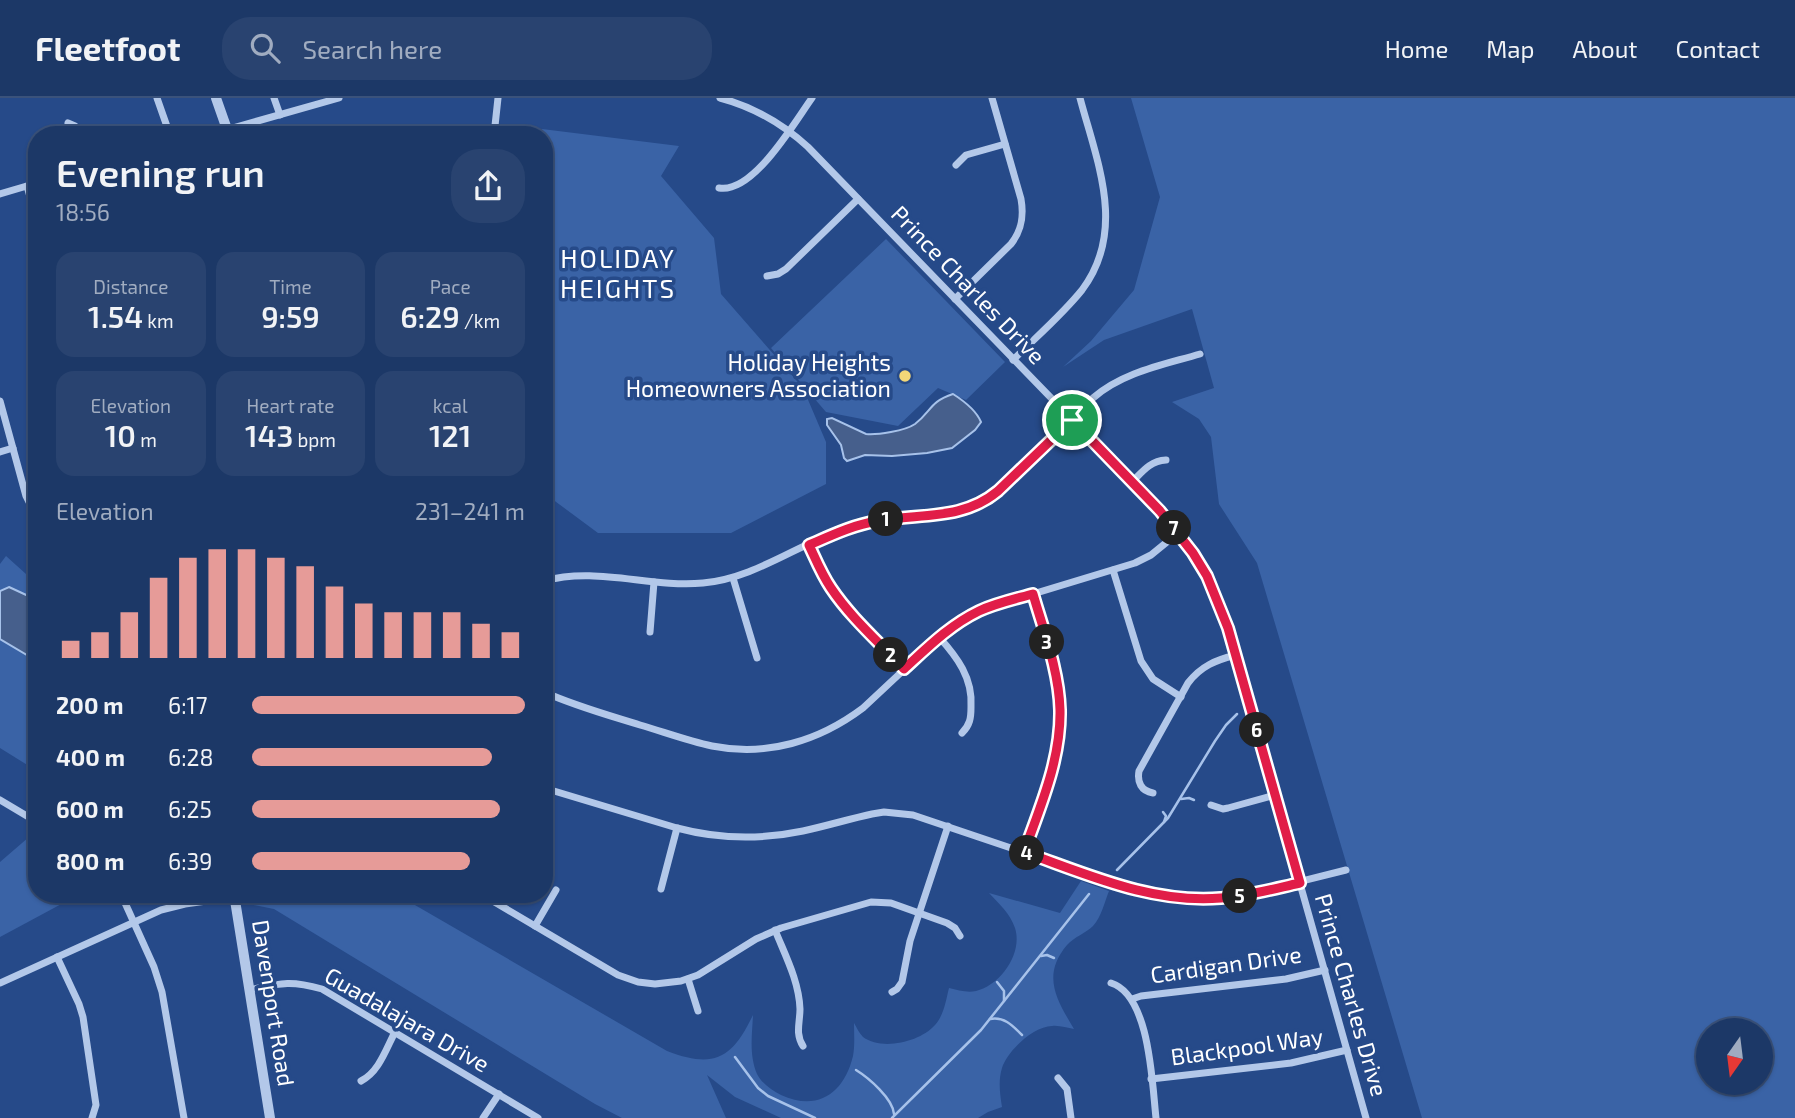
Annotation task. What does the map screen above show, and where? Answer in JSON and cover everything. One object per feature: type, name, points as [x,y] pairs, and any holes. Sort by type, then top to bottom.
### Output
[{"type":"street","points":[[157,98],[167,126]]},
{"type":"street","points":[[216,98],[226,126]]},
{"type":"street","points":[[274,98],[280,115]]},
{"type":"street","points":[[246,126],[339,98]]},
{"type":"street","points":[[495,126],[498,98]]},
{"type":"street","name":"Prince Charles Drive","points":[[720,98],[754,110],[788,131],[813,153],[1132,482],[1178,533],[1200,564],[1213,588],[1228,628],[1366,1118]]},
{"type":"street","points":[[719,188],[729,189],[748,180],[762,167],[812,98]]},
{"type":"street","points":[[955,299],[1007,249],[1020,229],[1023,217],[1022,204],[992,98]]},
{"type":"street","points":[[1013,360],[1082,289],[1092,273],[1102,247],[1106,220],[1105,192],[1080,98]]},
{"type":"street","points":[[68,123],[73,126]]},
{"type":"street","points":[[956,165],[966,155],[1005,144]]},
{"type":"street","points":[[0,194],[27,186],[28,190]]},
{"type":"street","points":[[767,276],[786,269],[858,199]]},
{"type":"street","points":[[553,577],[580,575],[694,584],[733,578],[859,524],[953,513],[985,501],[998,491],[1099,393],[1122,378],[1200,354]]},
{"type":"street","points":[[0,401],[28,500]]},
{"type":"street","points":[[0,452],[13,448]]},
{"type":"street","points":[[1132,482],[1148,465],[1166,460]]},
{"type":"street","points":[[553,696],[570,704],[700,743],[726,748],[757,749],[793,744],[835,727],[863,708],[939,637],[978,612],[1135,563],[1151,555],[1178,533]]},
{"type":"street","points":[[809,545],[835,595],[904,669]]},
{"type":"street","points":[[1113,570],[1141,661],[1153,679],[1181,696]]},
{"type":"street","points":[[733,578],[757,658]]},
{"type":"street","points":[[650,632],[654,582]]},
{"type":"street","points":[[1024,852],[1052,771],[1060,722],[1054,667],[1033,594]]},
{"type":"street","points":[[939,637],[962,666],[970,686],[971,719],[962,733]]},
{"type":"street","points":[[1153,793],[1142,788],[1139,771],[1181,696],[1202,668],[1215,660],[1236,655]]},
{"type":"street","points":[[553,791],[677,828],[744,838],[801,831],[884,812],[913,815],[1133,889],[1183,898],[1235,897],[1346,870]]},
{"type":"street","points":[[1211,805],[1228,808],[1275,795]]},
{"type":"street","points":[[0,800],[28,817]]},
{"type":"street","points":[[892,992],[902,982],[910,940],[948,826]]},
{"type":"street","points":[[661,889],[677,828]]},
{"type":"street","points":[[553,895],[556,890]]},
{"type":"street","points":[[496,903],[618,975],[655,984],[688,979],[704,972],[775,930],[876,901],[891,903],[951,925],[960,936]]},
{"type":"street","points":[[125,903],[154,967],[162,992],[184,1118]]},
{"type":"street","points":[[0,983],[134,922],[170,907],[192,903]]},
{"type":"street","name":"Davenport Road","points":[[236,903],[270,1118]]},
{"type":"street","points":[[535,926],[548,903]]},
{"type":"street","points":[[775,930],[796,985],[800,1007],[798,1036],[803,1046]]},
{"type":"street","points":[[57,957],[83,1017],[96,1105],[92,1118]]},
{"type":"street","name":"Cardigan Drive","points":[[1132,999],[1286,979],[1325,970]]},
{"type":"street","points":[[688,979],[698,1011]]},
{"type":"street","name":"Guadalajara Drive","points":[[249,990],[287,982],[322,989],[538,1118]]},
{"type":"street","points":[[1111,983],[1121,987],[1132,999],[1145,1036],[1156,1118]]},
{"type":"street","points":[[361,1081],[369,1077],[378,1065],[395,1032]]},
{"type":"street","name":"Blackpool Way","points":[[1151,1079],[1301,1061],[1348,1051]]},
{"type":"street","points":[[1058,1078],[1065,1084],[1071,1118]]},
{"type":"street","points":[[483,1118],[499,1094]]},
{"type":"shaded area","points":[[1131,98],[1795,98],[1795,1118],[1422,1118],[1257,563],[1219,504],[1211,437],[1199,419],[1172,402],[1214,388],[1192,309],[1104,340],[1063,367],[1091,341],[1134,290],[1160,197]]},
{"type":"shaded area","points":[[553,130],[679,146],[661,176],[714,238],[721,294],[803,388],[826,442],[826,484],[731,533],[598,533],[553,500]]},
{"type":"shaded area","points":[[886,239],[1005,362],[966,400],[938,388],[898,426],[826,412],[771,348]]},
{"type":"shaded area","points":[[953,394],[973,410],[981,422],[952,448],[892,456],[865,455],[847,461],[841,445],[827,425],[827,419],[832,418],[866,434],[898,431],[915,424],[935,404]]},
{"type":"shaded area","points":[[6,556],[28,575],[28,596],[3,589],[0,591],[0,564]]},
{"type":"shaded area","points":[[9,587],[28,596],[28,656],[0,639],[0,591]]},
{"type":"shaded area","points":[[0,639],[28,656],[28,765],[0,748]]},
{"type":"shaded area","points":[[28,838],[28,903],[63,903],[0,937],[0,862]]},
{"type":"shaded area","points":[[1081,881],[1109,891],[1096,923],[1067,945],[1055,967],[1053,978],[1057,998],[1074,1029],[1057,1026],[1037,1030],[1009,1054],[1002,1068],[1000,1083],[1002,1107],[978,1118],[781,1118],[735,1097],[707,1075],[726,1118],[622,1118],[274,909],[249,903],[411,903],[667,1051],[683,1056],[709,1059],[720,1056],[737,1042],[753,1015],[752,1053],[759,1078],[781,1095],[807,1101],[828,1096],[843,1080],[853,1056],[854,1023],[863,1037],[871,1041],[890,1044],[911,1040],[928,1031],[938,1021],[949,988],[976,991],[985,988],[1008,967],[1016,948],[1015,928],[1004,909],[989,893],[1060,913]]},
{"type":"waterway","points":[[1117,870],[1168,818],[1215,741],[1237,714]]},
{"type":"waterway","points":[[1181,799],[1194,800]]},
{"type":"waterway","points":[[1163,812],[1166,816],[1164,822]]},
{"type":"waterway","points":[[892,1118],[981,1030],[1089,894]]},
{"type":"waterway","points":[[1041,956],[1054,958]]},
{"type":"waterway","points":[[997,982],[1004,991],[1004,1001]]},
{"type":"waterway","points":[[990,1019],[1004,1020],[1022,1035]]},
{"type":"waterway","points":[[735,1057],[758,1088],[768,1096],[815,1118]]},
{"type":"waterway","points":[[856,1070],[885,1096],[894,1114]]},
{"type":"place","name":"Holiday Heights Homeowners Association","points":[[905,376]]},
{"type":"district","name":"HOLIDAY HEIGHTS","points":[[618,274]]},
{"type":"route","points":[[1072,420],[1160,511],[1193,553],[1207,576],[1228,628],[1300,883],[1235,897],[1183,898],[1133,889],[1024,852],[1052,771],[1060,722],[1054,667],[1033,594],[989,607],[962,621],[939,637],[904,669],[835,595],[821,571],[809,545],[859,524],[953,513],[985,501],[1072,420]]}]
